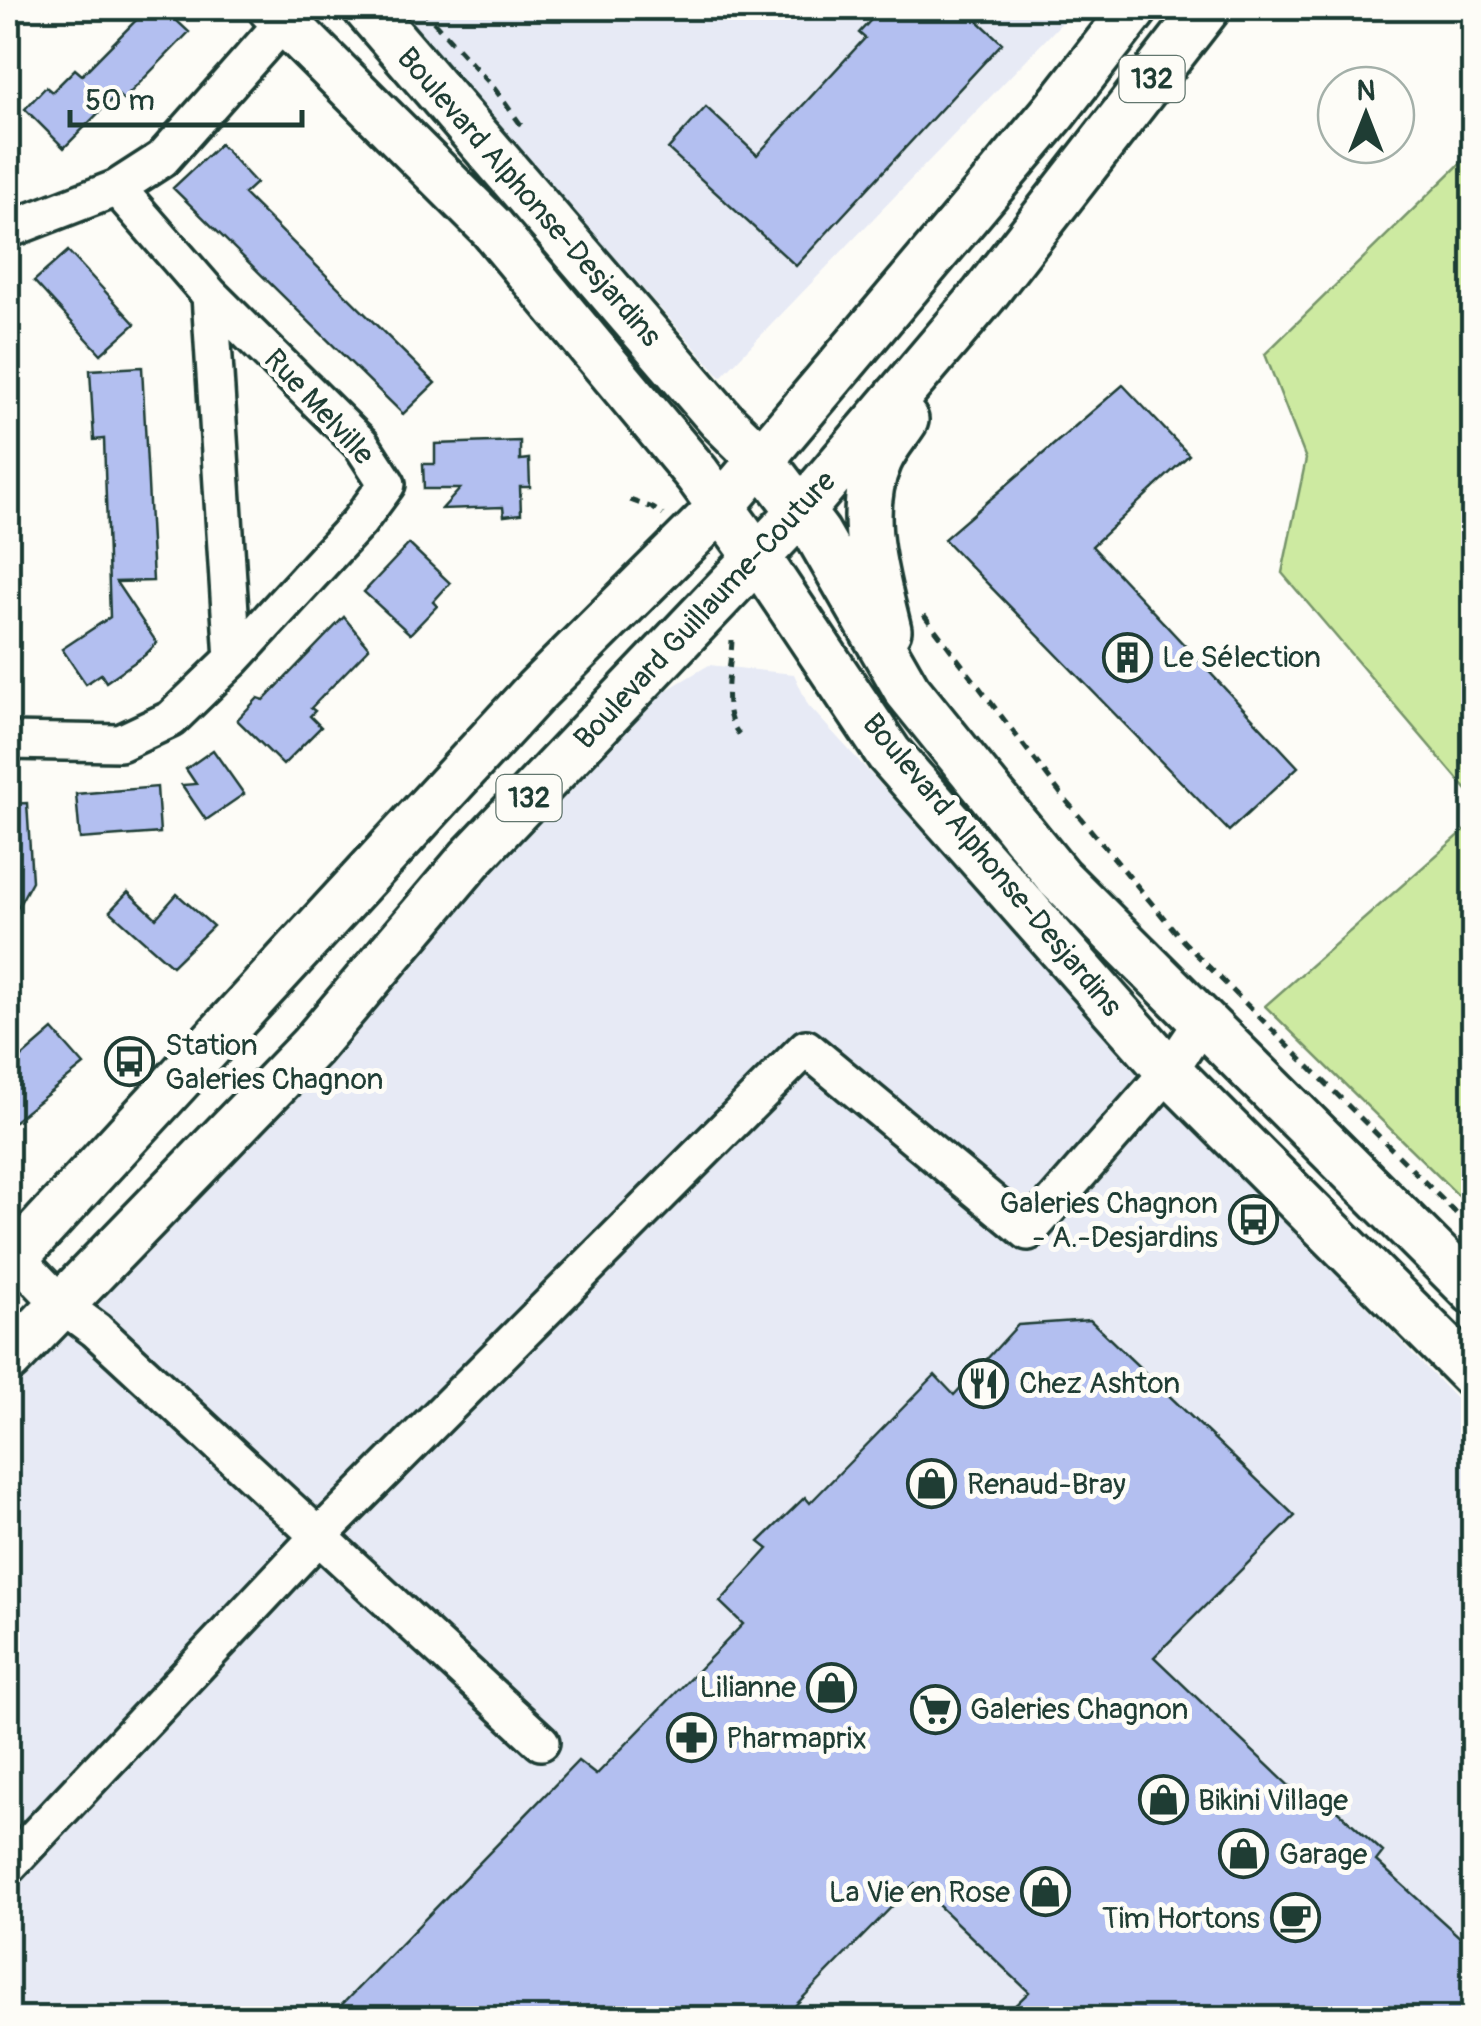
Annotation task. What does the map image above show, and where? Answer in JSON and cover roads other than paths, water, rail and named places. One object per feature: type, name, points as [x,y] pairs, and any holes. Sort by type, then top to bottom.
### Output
[{"type":"main road","name":"Boulevard Alphonse-Desjardins","points":[[366,8],[722,420],[760,458],[801,511],[907,690],[1059,878],[1474,1292]]},
{"type":"main road","name":"Boulevard Guillaume-Couture","points":[[10,1258],[536,690],[722,506],[1043,125],[1135,8]]},
{"type":"main road","name":"Boulevard Guillaume-Couture","points":[[8,1360],[298,1062],[470,859],[801,511],[984,295],[1207,8]]},
{"type":"main road","name":"Boulevard Alphonse-Desjardins","points":[[284,12],[492,228],[722,506],[889,754],[1169,1071],[1474,1376]]},
{"type":"main road","points":[[907,690],[892,648],[875,572],[868,524],[870,491],[878,461],[984,295]]},
{"type":"street","points":[[8,230],[117,188],[162,159],[284,12]]},
{"type":"street","name":"Rue Melville","points":[[8,741],[120,743],[171,720],[360,522],[388,484],[360,444],[210,295],[117,188]]},
{"type":"street","name":"Rue Melville","points":[[210,295],[233,659]]},
{"type":"street","points":[[8,1866],[318,1538],[806,1048],[1028,1232],[1169,1071],[1203,1021]]},
{"type":"street","points":[[10,1258],[96,1330],[541,1742]]},
{"type":"place","name":"Le Sélection","points":[[1127,657]]},
{"type":"place","name":"Station Galeries Chagnon","points":[[130,1062]]},
{"type":"place","name":"Galeries Chagnon - A.-Desjardins","points":[[1253,1220]]},
{"type":"place","name":"Chez Ashton","points":[[984,1383]]},
{"type":"place","name":"Renaud-Bray","points":[[932,1484]]},
{"type":"place","name":"Lilianne","points":[[831,1687]]},
{"type":"place","name":"Galeries Chagnon","points":[[935,1709]]},
{"type":"place","name":"Pharmaprix","points":[[691,1738]]},
{"type":"place","name":"Bikini Village","points":[[1163,1800]]},
{"type":"place","name":"Garage","points":[[1244,1854]]},
{"type":"place","name":"La Vie en Rose","points":[[1045,1892]]},
{"type":"place","name":"Tim Hortons","points":[[1295,1918]]}]
